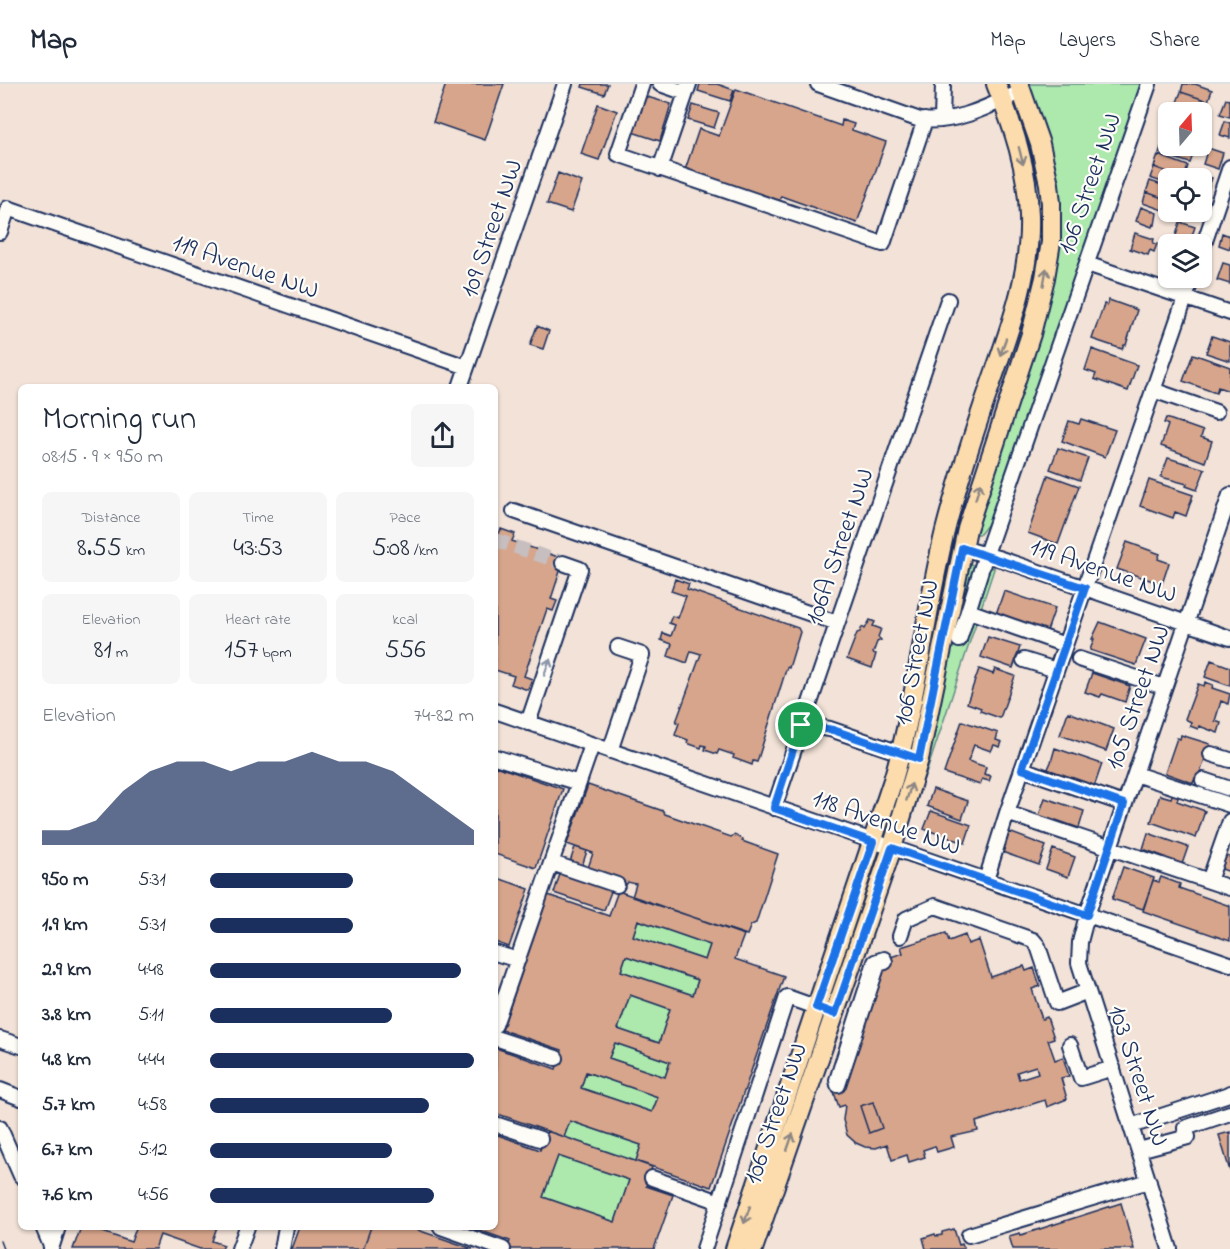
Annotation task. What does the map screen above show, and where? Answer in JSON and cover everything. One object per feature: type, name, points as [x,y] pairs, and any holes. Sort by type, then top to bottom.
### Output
[{"type":"main road","name":"106 Street NW","points":[[753,1249],[892,848],[919,759],[962,548],[980,486],[1040,305],[1051,242],[1051,202],[1040,144],[1020,88]]},
{"type":"main road","name":"106 Street NW","points":[[735,1249],[901,754],[930,596],[961,471],[1020,296],[1026,266],[1028,193],[1018,146],[999,92]]},
{"type":"street","name":"109 Street NW","points":[[461,384],[565,84]]},
{"type":"street","points":[[642,84],[618,154],[883,244],[925,120]]},
{"type":"street","points":[[660,84],[687,88],[660,169]]},
{"type":"street","points":[[818,84],[925,120],[960,117],[999,92],[1020,88]]},
{"type":"street","points":[[942,120],[943,84]]},
{"type":"street","name":"106 Street NW","points":[[959,640],[986,554],[1149,84]]},
{"type":"street","points":[[1207,234],[1230,167]]},
{"type":"street","name":"119 Avenue NW","points":[[0,232],[8,208],[467,367]]},
{"type":"street","points":[[1087,264],[1230,313]]},
{"type":"street","points":[[986,880],[1022,769],[1188,288]]},
{"type":"street","name":"106A Street NW","points":[[774,808],[948,300]]},
{"type":"street","points":[[1153,390],[1216,412]]},
{"type":"street","name":"105 Street NW","points":[[1087,915],[1230,495]]},
{"type":"street","points":[[514,511],[837,623]]},
{"type":"street","name":"119 Avenue NW","points":[[962,548],[986,554],[1230,638]]},
{"type":"street","points":[[528,723],[580,569],[563,563]]},
{"type":"street","points":[[969,611],[1065,645]]},
{"type":"street","points":[[610,751],[642,655],[618,647]]},
{"type":"street","points":[[1079,659],[1164,687]]},
{"type":"street","points":[[1024,660],[1056,670]]},
{"type":"street","name":"118 Avenue NW","points":[[498,712],[1230,964]]},
{"type":"street","points":[[801,725],[833,730],[919,759]]},
{"type":"street","points":[[498,1017],[592,745]]},
{"type":"street","points":[[1211,754],[1230,760]]},
{"type":"street","points":[[498,758],[579,783]]},
{"type":"street","points":[[1022,769],[1124,804]]},
{"type":"street","points":[[1135,774],[1230,805]]},
{"type":"street","points":[[1203,780],[1230,789]]},
{"type":"street","points":[[1007,813],[1230,888]]},
{"type":"street","points":[[1209,881],[1230,821]]},
{"type":"street","points":[[552,862],[617,885]]},
{"type":"street","points":[[900,936],[906,919],[935,906],[1033,940],[1038,946],[1057,1003],[1088,991]]},
{"type":"street","name":"103 Street NW","points":[[1087,915],[1078,953],[1170,1249]]},
{"type":"street","points":[[498,953],[518,960]]},
{"type":"street","points":[[884,959],[885,962],[878,964],[838,1085],[837,1080],[875,962],[884,959]]},
{"type":"street","points":[[704,1249],[787,997],[835,1014]]},
{"type":"street","points":[[0,1039],[18,1045]]},
{"type":"street","points":[[498,1039],[556,1058]]},
{"type":"street","points":[[1070,1045],[1081,1078],[1113,1068]]},
{"type":"street","points":[[0,1090],[18,1097]]},
{"type":"street","points":[[1131,1126],[1230,1093]]},
{"type":"street","points":[[1139,1150],[1188,1137],[1185,1128],[1230,1113]]},
{"type":"street","points":[[498,1125],[540,1139]]},
{"type":"street","points":[[0,1128],[18,1169]]},
{"type":"street","points":[[652,1178],[720,1202]]},
{"type":"street","points":[[969,1235],[1149,1181]]},
{"type":"street","points":[[44,1230],[51,1248]]},
{"type":"street","points":[[51,1248],[57,1230]]},
{"type":"street","points":[[239,1249],[246,1230]]},
{"type":"street","points":[[282,1249],[285,1230]]},
{"type":"street","points":[[449,1230],[503,1249]]},
{"type":"green space","points":[[1028,84],[1141,84],[988,524],[980,534],[975,534],[975,524],[1047,309],[1053,282],[1050,150]]},
{"type":"green space","points":[[968,564],[974,565],[974,575],[952,645],[963,647],[988,574],[990,569],[994,567],[994,569],[926,774],[918,791]]},
{"type":"green space","points":[[638,920],[710,945],[705,960],[633,936]]},
{"type":"green space","points":[[626,956],[698,980],[693,995],[621,971]]},
{"type":"green space","points":[[630,995],[670,1009],[659,1043],[618,1029]]},
{"type":"green space","points":[[615,1043],[670,1062],[665,1077],[609,1058]]},
{"type":"green space","points":[[586,1072],[658,1097],[652,1112],[581,1088]]},
{"type":"green space","points":[[570,1121],[641,1145],[636,1161],[564,1137]]},
{"type":"green space","points":[[558,1156],[629,1180],[615,1222],[543,1197]]},
{"type":"building","points":[[446,84],[504,84],[485,140],[433,122]]},
{"type":"building","points":[[583,84],[608,84],[604,94],[582,87]]},
{"type":"building","points":[[700,84],[717,84],[734,90],[730,101],[698,91]]},
{"type":"building","points":[[1183,84],[1195,84],[1212,90],[1208,101],[1181,92]]},
{"type":"building","points":[[736,89],[841,126],[842,120],[854,124],[852,130],[886,142],[857,223],[781,196],[778,203],[685,170],[699,129],[719,136]]},
{"type":"building","points":[[1181,92],[1208,101],[1208,102],[1177,102]]},
{"type":"building","points":[[644,96],[671,104],[660,141],[632,132]]},
{"type":"building","points":[[1226,99],[1230,100],[1230,117],[1220,114]]},
{"type":"building","points":[[598,104],[617,111],[599,160],[581,154]]},
{"type":"building","points":[[693,105],[719,113],[714,128],[688,120]]},
{"type":"building","points":[[1225,121],[1230,123],[1230,138],[1220,135]]},
{"type":"building","points":[[1212,149],[1223,153],[1218,169],[1203,164],[1206,156],[1212,156]]},
{"type":"building","points":[[1158,155],[1188,166],[1187,168],[1154,167]]},
{"type":"building","points":[[1168,156],[1193,156],[1190,163]]},
{"type":"building","points":[[1154,167],[1158,168],[1158,181],[1150,178]]},
{"type":"building","points":[[558,173],[582,182],[571,212],[547,204]]},
{"type":"building","points":[[1150,181],[1158,184],[1158,196],[1146,192]]},
{"type":"building","points":[[1146,192],[1158,196],[1158,208],[1143,203]]},
{"type":"building","points":[[1141,207],[1157,213],[1155,225],[1153,224],[1152,227],[1136,221]]},
{"type":"building","points":[[1180,222],[1195,227],[1193,234],[1176,234]]},
{"type":"building","points":[[1135,233],[1154,239],[1153,243],[1157,244],[1154,252],[1150,250],[1148,255],[1130,249]]},
{"type":"building","points":[[1222,233],[1230,236],[1230,249],[1219,245]]},
{"type":"building","points":[[1223,263],[1230,265],[1230,284],[1217,280]]},
{"type":"building","points":[[1109,300],[1137,310],[1126,345],[1122,349],[1092,339],[1104,304],[1107,305]]},
{"type":"building","points":[[537,326],[549,331],[543,349],[530,345]]},
{"type":"building","points":[[1212,336],[1230,342],[1230,361],[1206,353]]},
{"type":"building","points":[[1092,349],[1137,365],[1128,391],[1094,379],[1096,374],[1085,370]]},
{"type":"building","points":[[1193,354],[1230,367],[1229,391],[1218,387],[1216,393],[1183,381]]},
{"type":"building","points":[[1166,418],[1203,431],[1201,437],[1212,441],[1205,462],[1161,446],[1168,425],[1164,423]]},
{"type":"building","points":[[1081,419],[1115,430],[1105,457],[1062,441],[1069,421],[1079,424]]},
{"type":"building","points":[[1058,448],[1088,458],[1080,480],[1050,469]]},
{"type":"building","points":[[1168,458],[1205,469],[1197,490],[1186,486],[1187,484],[1161,477]]},
{"type":"building","points":[[1048,475],[1079,486],[1058,544],[1028,533]]},
{"type":"building","points":[[1149,480],[1193,495],[1186,516],[1175,512],[1173,518],[1140,506]]},
{"type":"building","points":[[501,529],[515,534],[512,541],[564,559],[551,599],[557,601],[553,611],[547,609],[524,676],[532,679],[528,690],[511,684],[514,676],[498,671],[498,536]]},
{"type":"building","points":[[1127,542],[1160,554],[1158,559],[1169,563],[1162,584],[1117,569]]},
{"type":"building","points":[[675,579],[689,584],[687,589],[798,628],[800,632],[757,762],[753,761],[752,765],[733,758],[734,755],[719,750],[717,754],[705,750],[706,746],[702,745],[701,748],[687,743],[688,740],[675,735],[679,723],[676,722],[701,654],[691,651],[687,663],[668,656],[672,644],[661,640],[663,633],[671,636],[675,625],[669,623],[672,616],[678,618],[686,596],[671,591]]},
{"type":"building","points":[[1004,591],[1055,608],[1046,634],[995,617]]},
{"type":"building","points":[[870,620],[875,622],[873,626],[881,629],[878,637],[881,640],[877,642],[873,653],[876,654],[872,668],[847,659],[857,633],[862,627],[865,629]]},
{"type":"building","points":[[1100,622],[1146,639],[1136,665],[1090,650],[1094,639],[1092,639]]},
{"type":"building","points":[[988,637],[1020,647],[1013,668],[981,657]]},
{"type":"building","points":[[1211,660],[1230,667],[1230,686],[1205,677]]},
{"type":"building","points":[[979,669],[993,674],[995,669],[1015,676],[1000,718],[980,711],[981,708],[967,703]]},
{"type":"building","points":[[1092,673],[1130,686],[1125,702],[1102,694],[1100,697],[1085,692]]},
{"type":"building","points":[[1205,682],[1213,685],[1212,688],[1230,694],[1228,704],[1221,701],[1215,721],[1221,723],[1218,733],[1199,726],[1198,729],[1190,726],[1191,722],[1185,719],[1198,684],[1204,686]]},
{"type":"building","points":[[1068,712],[1114,729],[1106,751],[1060,735]]},
{"type":"building","points":[[962,721],[998,733],[996,740],[1002,742],[1000,747],[994,745],[991,751],[974,745],[968,761],[986,767],[984,774],[991,776],[989,781],[982,779],[980,785],[944,773]]},
{"type":"building","points":[[1181,735],[1210,744],[1198,779],[1195,778],[1193,783],[1165,773],[1177,738],[1180,739]]},
{"type":"building","points":[[1055,748],[1102,764],[1094,787],[1047,771]]},
{"type":"building","points":[[498,767],[563,789],[536,868],[498,855]]},
{"type":"building","points":[[588,785],[731,837],[734,835],[743,839],[742,841],[778,854],[756,923],[751,925],[747,935],[632,897],[636,884],[628,882],[626,885],[587,871],[593,853],[567,844]]},
{"type":"building","points":[[933,789],[968,801],[962,819],[927,806]]},
{"type":"building","points":[[1174,790],[1180,792],[1177,801],[1205,811],[1196,838],[1151,822],[1160,795],[1171,798]]},
{"type":"building","points":[[1045,798],[1084,811],[1079,828],[1056,820],[1055,824],[1038,818]]},
{"type":"building","points":[[931,811],[971,825],[965,843],[924,829]]},
{"type":"building","points":[[1009,832],[1046,846],[1039,865],[1002,852]]},
{"type":"building","points":[[1148,833],[1188,847],[1181,867],[1164,860],[1165,857],[1143,849]]},
{"type":"building","points":[[575,847],[587,851],[581,869],[569,865]]},
{"type":"building","points":[[1053,849],[1075,857],[1068,877],[1046,869]]},
{"type":"building","points":[[1223,855],[1230,857],[1230,872],[1219,868]]},
{"type":"building","points":[[1123,867],[1154,878],[1143,909],[1112,899]]},
{"type":"building","points":[[561,871],[612,889],[604,910],[554,893]]},
{"type":"building","points":[[1161,877],[1180,884],[1179,888],[1230,906],[1230,941],[1143,911],[1153,880],[1159,882]]},
{"type":"building","points":[[498,878],[529,889],[509,947],[498,943]]},
{"type":"building","points":[[618,891],[744,935],[735,959],[784,976],[711,1187],[636,1161],[641,1145],[570,1121],[564,1137],[498,1114],[498,1049],[556,1069],[562,1050],[502,1030],[548,895],[609,916]],"holes":[[[638,920],[710,945],[705,960],[633,936]],[[626,956],[698,980],[693,995],[621,971]],[[630,995],[670,1009],[659,1043],[618,1029]],[[615,1043],[670,1062],[665,1077],[609,1058]],[[586,1072],[658,1097],[652,1112],[581,1088]]]},
{"type":"building","points":[[946,933],[949,941],[965,935],[968,944],[979,940],[991,977],[1024,966],[1026,971],[1034,968],[1040,986],[1032,989],[1042,1019],[1047,1017],[1054,1038],[1048,1040],[1055,1060],[1063,1057],[1069,1076],[1061,1078],[1067,1099],[1047,1107],[1045,1100],[976,1122],[978,1131],[951,1137],[954,1147],[937,1152],[935,1146],[923,1150],[925,1157],[909,1162],[907,1155],[892,1160],[887,1144],[876,1148],[865,1147],[847,1135],[843,1120],[845,1105],[839,1107],[832,1087],[875,962],[903,953],[901,947]]},
{"type":"building","points":[[1036,1066],[1038,1073],[1019,1079],[1017,1072]]},
{"type":"building","points":[[873,1102],[882,1128],[869,1133],[860,1106]]},
{"type":"building","points":[[873,1102],[882,1128],[869,1133],[860,1106]]},
{"type":"building","points":[[547,1131],[652,1167],[646,1186],[673,1195],[654,1249],[507,1249],[510,1241],[479,1230],[498,1230],[498,1135],[540,1150]],"holes":[[[558,1156],[629,1180],[615,1222],[543,1197]]]},
{"type":"building","points":[[1230,1132],[1230,1171],[1219,1135]]},
{"type":"building","points":[[1121,1203],[1134,1249],[1013,1249],[1009,1236],[1020,1233],[1021,1235]]},
{"type":"building","points":[[954,1229],[959,1245],[962,1244],[964,1249],[926,1249],[923,1238],[935,1234],[936,1236],[942,1235],[942,1232]]},
{"type":"building","points":[[80,1230],[97,1230],[131,1242],[135,1230],[216,1230],[212,1241],[224,1245],[222,1249],[200,1249],[160,1235],[155,1249],[73,1249]]},
{"type":"building","points":[[299,1230],[370,1230],[363,1249],[292,1249]]},
{"type":"building","points":[[370,1230],[418,1230],[473,1249],[363,1249]]},
{"type":"tunnel","points":[[498,541],[563,563]]},
{"type":"tram line","points":[[0,1241],[3,1249]]},
{"type":"route","points":[[962,548],[1085,588],[1022,769],[1124,804],[1087,915],[892,848],[835,1014],[816,1007],[873,842],[774,808],[801,725],[833,730],[919,759],[962,548]]}]
